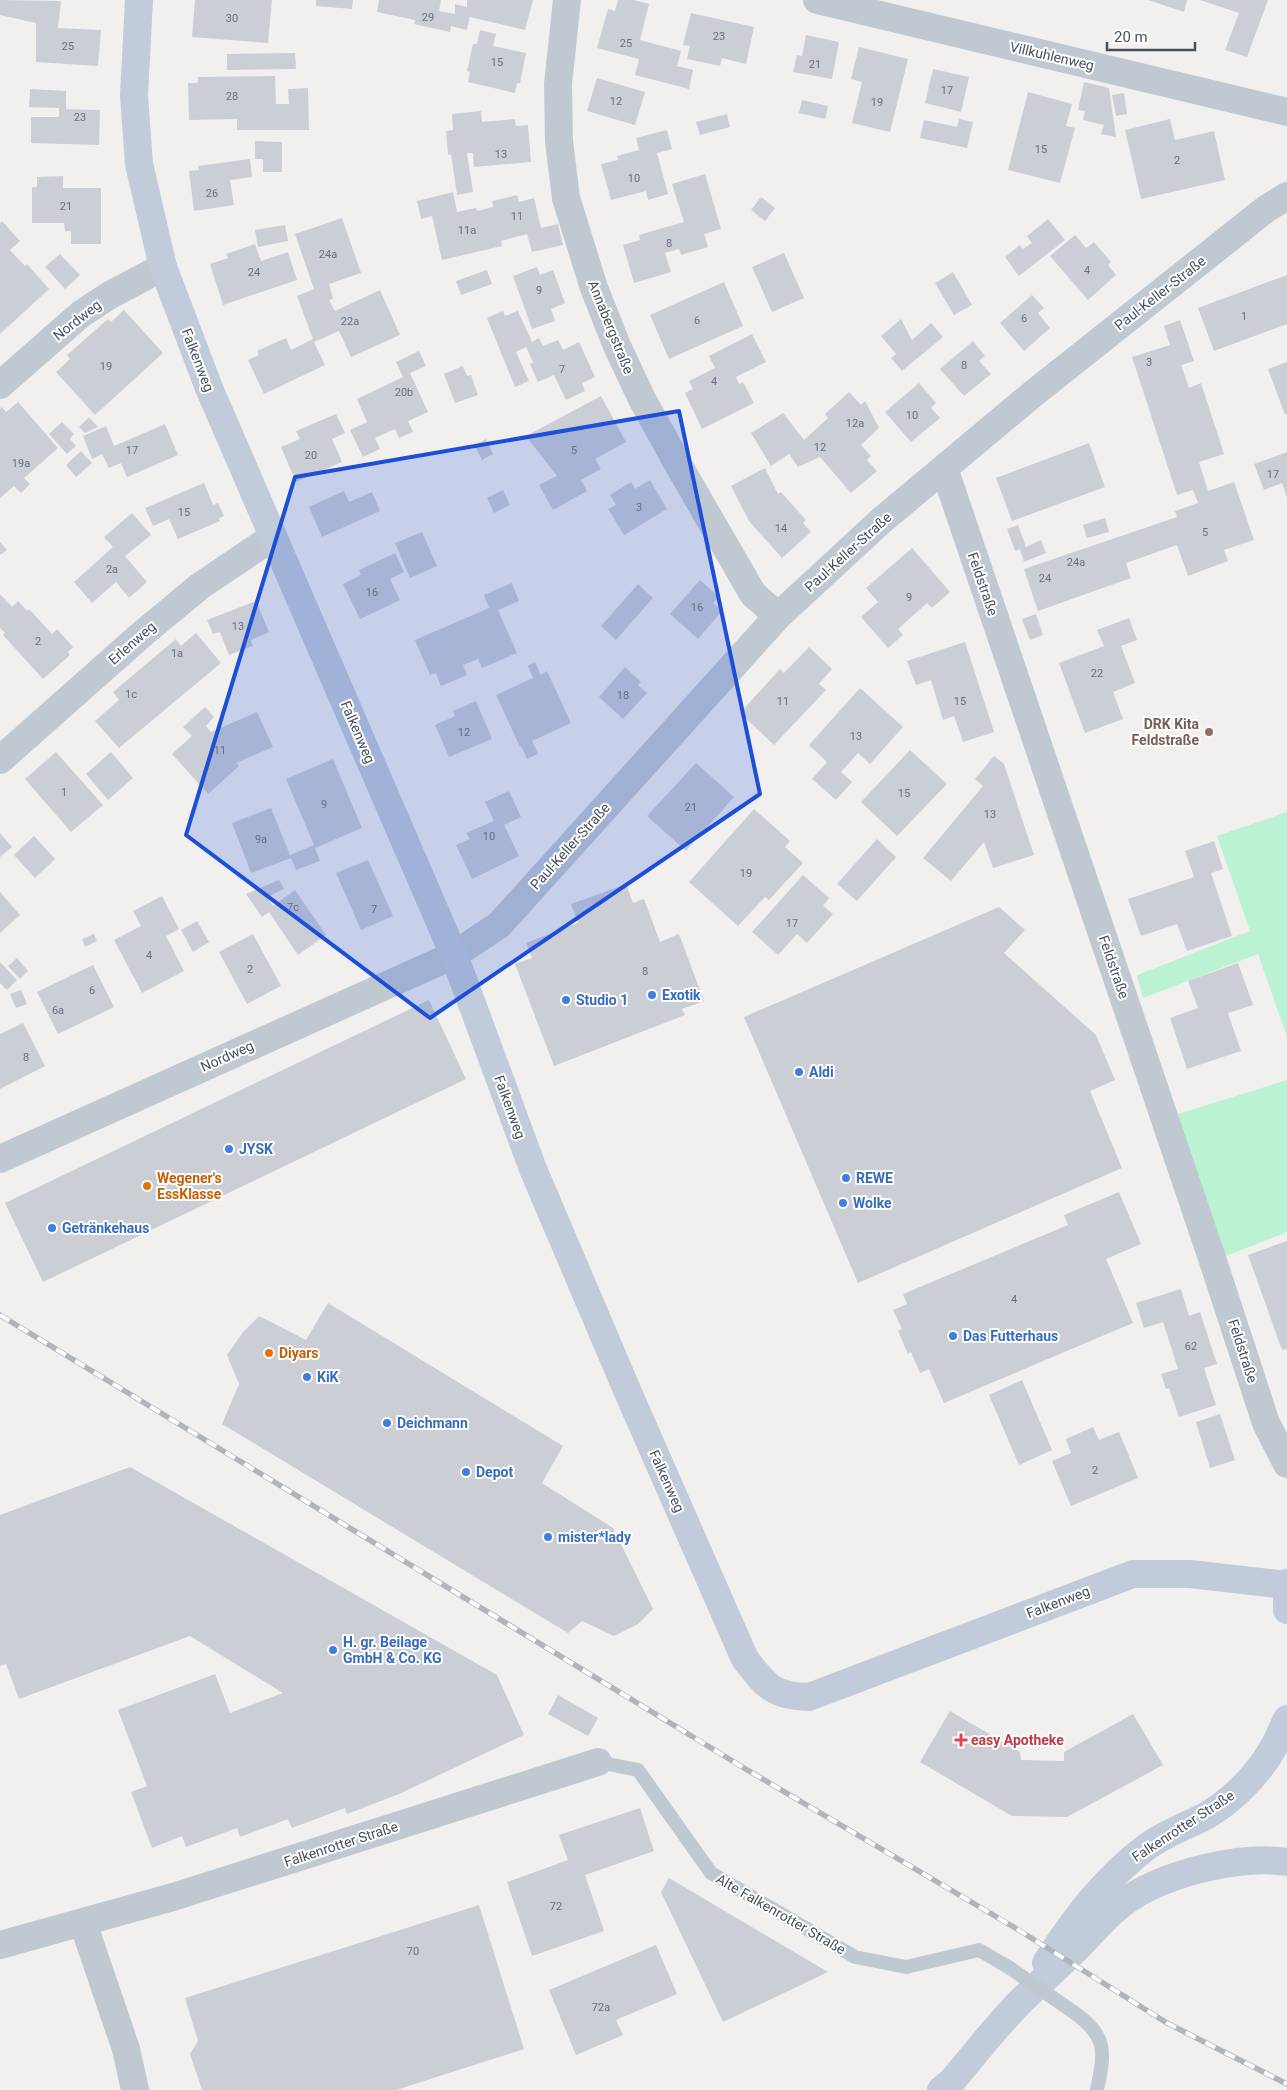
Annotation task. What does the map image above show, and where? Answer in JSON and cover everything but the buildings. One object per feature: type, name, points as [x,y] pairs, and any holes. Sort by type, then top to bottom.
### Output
[{"type":"main road","name":"Falkenweg","points":[[139,0],[134,95],[139,164],[163,268],[209,388],[454,955],[521,1138],[630,1398],[745,1658],[764,1683],[787,1696],[809,1697],[1133,1574],[1190,1574],[1287,1584]]},
{"type":"main road","points":[[1287,1584],[1287,1610]]},
{"type":"main road","name":"Falkenrotter Straße","points":[[1021,2002],[1063,1936],[1096,1895],[1122,1867],[1169,1832],[1203,1817],[1241,1790],[1272,1750],[1287,1719]]},
{"type":"main road","name":"Falkenrotter Straße","points":[[941,2090],[952,2081],[1021,2002],[1106,1917],[1133,1896],[1189,1871],[1232,1864],[1287,1862]]},
{"type":"street","name":"Annabergstraße","points":[[567,0],[558,84],[559,141],[566,198],[594,288],[617,346],[642,399],[679,466],[753,594],[778,616]]},
{"type":"street","name":"Villkuhlenweg","points":[[817,0],[1287,112]]},
{"type":"street","name":"Paul-Keller-Straße","points":[[454,955],[499,925],[778,616],[882,520],[1073,362],[1266,209],[1287,196]]},
{"type":"street","name":"Nordweg","points":[[0,385],[81,314],[110,294],[163,268]]},
{"type":"street","name":"Feldstraße","points":[[944,468],[1213,1261],[1266,1423],[1287,1464]]},
{"type":"street","name":"Erlenweg","points":[[0,760],[141,635],[200,586],[273,538]]},
{"type":"street","name":"Nordweg","points":[[0,1159],[454,955]]},
{"type":"street","name":"Falkenrotter Straße","points":[[0,1945],[173,1898],[598,1762]]},
{"type":"street","points":[[83,1923],[126,2049],[135,2090]]},
{"type":"lane","name":"Alte Falkenrotter Straße","points":[[598,1762],[638,1770],[711,1873],[855,1957],[906,1967],[979,1950],[1010,1968],[1086,2021],[1102,2042],[1102,2064],[1097,2090]]},
{"type":"highlighted area","points":[[679,411],[760,794],[430,1018],[186,835],[295,477]]},
{"type":"green space","points":[[1287,812],[1287,1037],[1258,954],[1143,998],[1137,975],[1250,931],[1217,836]]},
{"type":"green space","points":[[1287,1080],[1287,1232],[1213,1261],[1165,1118]]},
{"type":"railway","points":[[0,1315],[744,1768],[1017,1929],[1167,2023],[1287,2084]]},
{"type":"place","name":"DRK Kita Feldstraße","points":[[1209,732]]},
{"type":"place","name":"Exotik","points":[[652,995]]},
{"type":"place","name":"Studio 1","points":[[566,1000]]},
{"type":"place","name":"Aldi","points":[[799,1072]]},
{"type":"place","name":"JYSK","points":[[229,1149]]},
{"type":"place","name":"REWE","points":[[846,1178]]},
{"type":"place","name":"Wegener's EssKlasse","points":[[147,1186]]},
{"type":"place","name":"Wolke","points":[[843,1203]]},
{"type":"place","name":"Getränkehaus","points":[[52,1228]]},
{"type":"place","name":"Das Futterhaus","points":[[953,1336]]},
{"type":"place","name":"Diyars","points":[[269,1353]]},
{"type":"place","name":"KiK","points":[[307,1377]]},
{"type":"place","name":"Deichmann","points":[[387,1423]]},
{"type":"place","name":"Depot","points":[[466,1472]]},
{"type":"place","name":"mister*lady","points":[[548,1537]]},
{"type":"place","name":"H. gr. Beilage GmbH & Co. KG","points":[[333,1650]]},
{"type":"place","name":"easy Apotheke","points":[[961,1740]]}]
